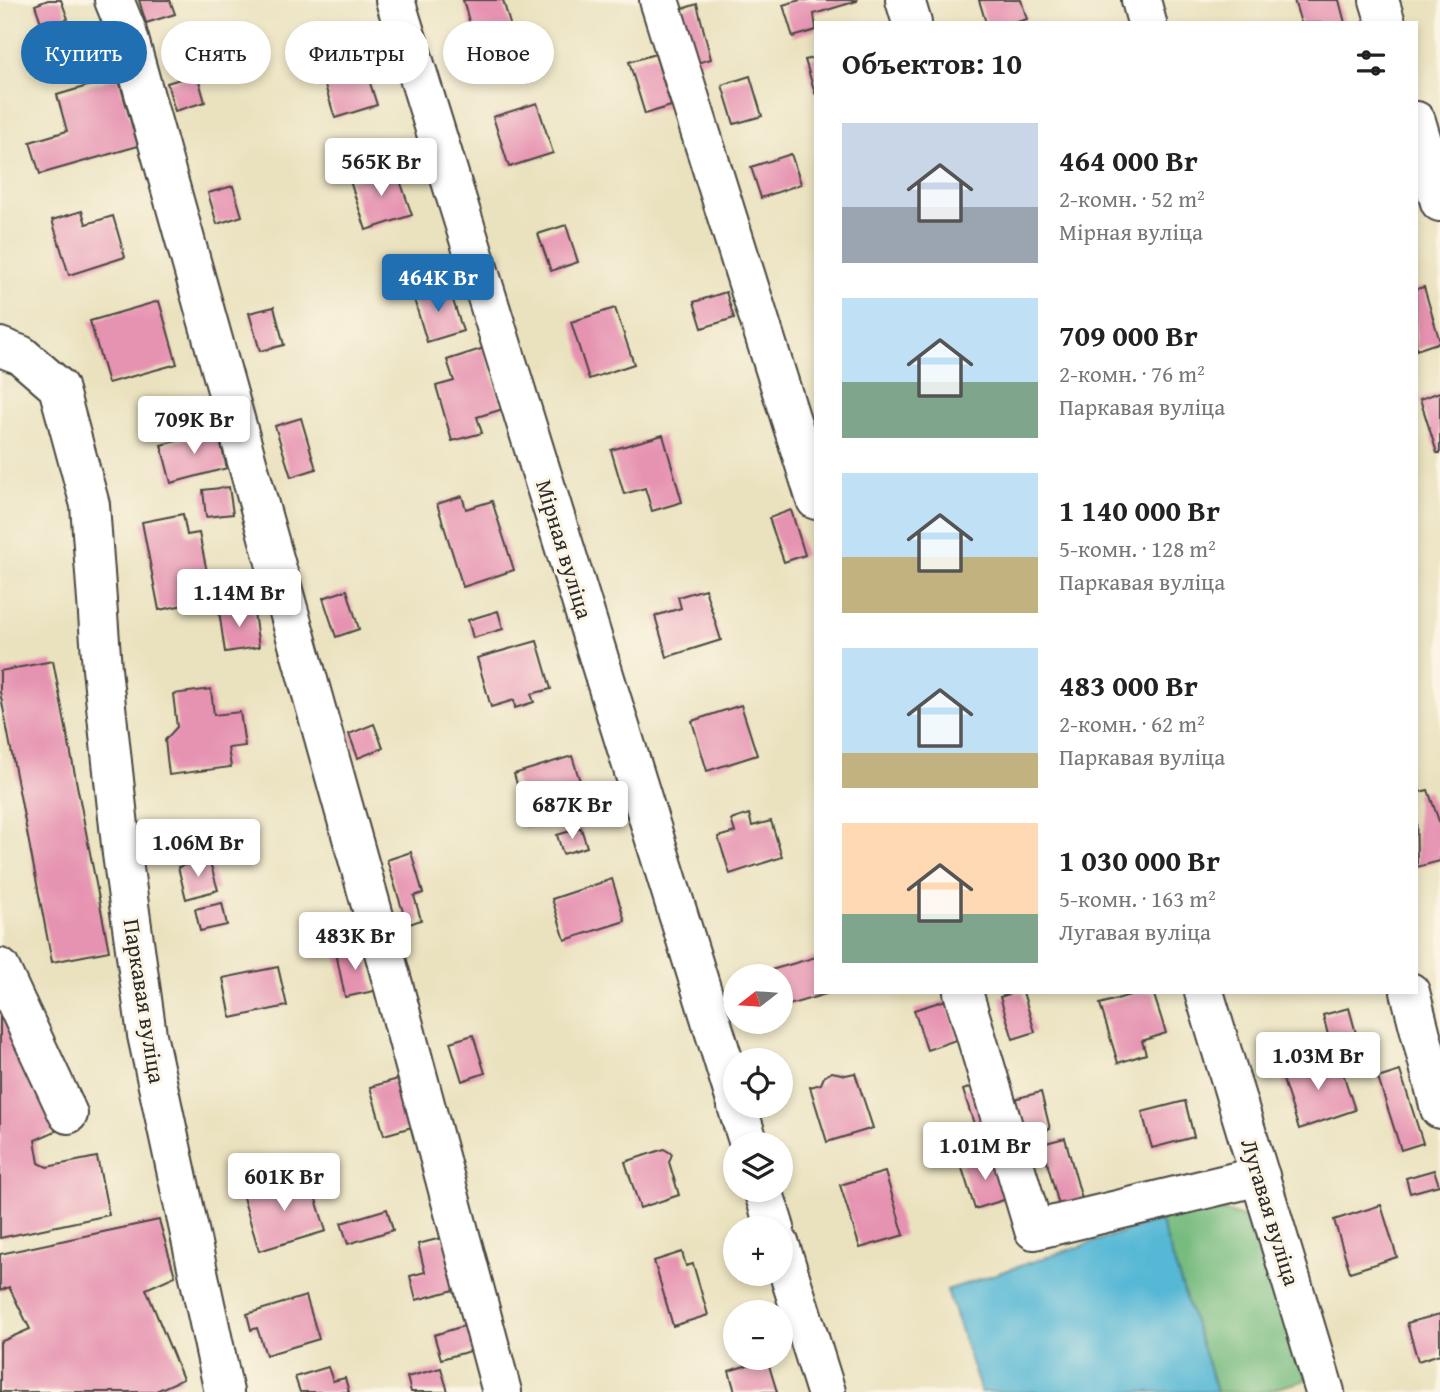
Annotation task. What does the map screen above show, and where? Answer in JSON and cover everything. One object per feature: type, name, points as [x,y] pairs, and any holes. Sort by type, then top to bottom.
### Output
[{"type":"street","points":[[114,0],[130,46],[390,975],[502,1392]]},
{"type":"street","name":"Мірная вуліца","points":[[395,0],[723,1059]]},
{"type":"street","points":[[659,0],[814,494]]},
{"type":"street","points":[[905,0],[911,21]]},
{"type":"street","points":[[1140,0],[1146,21]]},
{"type":"street","points":[[1379,0],[1385,21]]},
{"type":"street","points":[[1418,128],[1440,202]]},
{"type":"street","name":"Паркавая вуліца","points":[[0,347],[21,355],[58,387],[90,505],[118,815],[147,1035],[224,1392]]},
{"type":"street","points":[[0,968],[68,1114]]},
{"type":"street","points":[[964,994],[1034,1230],[1260,1177]]},
{"type":"street","name":"Лугавая вуліца","points":[[1205,994],[1325,1392]]},
{"type":"street","points":[[1411,994],[1440,1110]]},
{"type":"street","points":[[793,1286],[826,1392]]},
{"type":"green space","points":[[1226,1211],[1259,1223],[1306,1380],[1264,1392],[1217,1392],[1160,1220]]},
{"type":"water","points":[[1160,1220],[1217,1392],[981,1392],[947,1290]]},
{"type":"building","points":[[48,0],[61,0],[68,19],[41,21],[35,5]]},
{"type":"building","points":[[139,0],[170,0],[175,14],[145,21]]},
{"type":"building","points":[[463,0],[503,0],[509,21],[469,21]]},
{"type":"building","points":[[800,0],[857,0],[814,14],[814,31],[793,37],[783,5]]},
{"type":"building","points":[[979,0],[1021,0],[1027,19],[1020,21],[985,21]]},
{"type":"building","points":[[1294,0],[1339,0],[1344,21],[1300,21]]},
{"type":"building","points":[[697,4],[711,59],[697,63],[682,9]]},
{"type":"building","points":[[655,54],[671,106],[645,114],[629,62]]},
{"type":"building","points":[[814,58],[814,90],[805,60]]},
{"type":"building","points":[[750,76],[762,116],[734,124],[722,85]]},
{"type":"building","points":[[94,84],[120,84],[138,146],[40,174],[30,142],[67,131],[57,95]]},
{"type":"building","points":[[167,84],[200,84],[205,102],[175,111]]},
{"type":"building","points":[[325,84],[370,84],[377,105],[335,118]]},
{"type":"building","points":[[537,103],[553,153],[509,167],[493,117]]},
{"type":"building","points":[[791,154],[801,184],[761,198],[751,167]]},
{"type":"building","points":[[395,166],[412,215],[366,230],[350,181]]},
{"type":"building","points":[[233,186],[242,216],[217,224],[208,193]]},
{"type":"building","points":[[82,211],[86,224],[113,216],[125,257],[69,275],[52,220]]},
{"type":"building","points":[[566,225],[578,262],[551,271],[538,234]]},
{"type":"building","points":[[448,285],[463,331],[427,342],[413,296]]},
{"type":"building","points":[[1424,287],[1440,342],[1418,349],[1418,288]]},
{"type":"building","points":[[726,292],[734,318],[702,328],[694,302]]},
{"type":"building","points":[[159,301],[177,364],[108,383],[90,321]]},
{"type":"building","points":[[274,307],[284,345],[260,351],[249,313]]},
{"type":"building","points":[[615,308],[634,364],[589,379],[571,322]]},
{"type":"building","points":[[484,348],[503,409],[477,417],[482,433],[452,441],[436,386],[454,381],[447,360]]},
{"type":"building","points":[[1440,392],[1440,453],[1437,453],[1420,399]]},
{"type":"building","points":[[301,418],[316,469],[291,477],[275,426]]},
{"type":"building","points":[[217,430],[227,468],[171,483],[161,445]]},
{"type":"building","points":[[663,435],[682,502],[652,511],[645,488],[624,494],[611,450]]},
{"type":"building","points":[[229,487],[233,514],[206,517],[203,490]]},
{"type":"building","points":[[462,496],[466,509],[492,501],[514,570],[463,587],[437,504]]},
{"type":"building","points":[[791,510],[805,555],[784,562],[769,518]]},
{"type":"building","points":[[183,514],[187,535],[199,533],[208,577],[189,581],[194,603],[159,610],[142,522]]},
{"type":"building","points":[[705,589],[721,640],[667,657],[655,616],[681,608],[678,597]]},
{"type":"building","points":[[347,590],[359,629],[336,637],[323,598]]},
{"type":"building","points":[[253,606],[259,647],[225,652],[219,611]]},
{"type":"building","points":[[498,611],[503,629],[473,638],[468,620]]},
{"type":"building","points":[[537,641],[551,689],[531,694],[534,702],[515,708],[514,700],[491,707],[477,658]]},
{"type":"building","points":[[53,661],[109,951],[52,962],[0,692],[0,671]]},
{"type":"building","points":[[211,689],[214,715],[240,712],[245,746],[228,748],[231,767],[169,775],[165,740],[177,727],[173,694]]},
{"type":"building","points":[[741,705],[757,755],[707,771],[692,721]]},
{"type":"building","points":[[374,724],[383,748],[358,758],[349,734]]},
{"type":"building","points":[[572,756],[589,810],[530,828],[514,774]]},
{"type":"building","points":[[1428,790],[1440,824],[1440,861],[1418,867],[1418,792]]},
{"type":"building","points":[[749,814],[752,826],[771,821],[782,857],[730,874],[718,837],[735,832],[731,820]]},
{"type":"building","points":[[581,828],[587,847],[563,854],[557,835]]},
{"type":"building","points":[[411,852],[423,893],[414,896],[421,920],[407,925],[387,860]]},
{"type":"building","points":[[209,859],[218,890],[186,899],[178,867]]},
{"type":"building","points":[[612,879],[625,921],[565,940],[552,899]]},
{"type":"building","points":[[222,903],[227,925],[200,931],[195,909]]},
{"type":"building","points":[[364,946],[374,991],[345,997],[336,953]]},
{"type":"building","points":[[814,958],[814,994],[826,994],[793,1004],[792,964]]},
{"type":"building","points":[[278,967],[287,1006],[231,1018],[223,978]]},
{"type":"building","points":[[1024,994],[1035,1032],[1013,1039],[1000,997]]},
{"type":"building","points":[[1133,994],[1154,994],[1166,1033],[1142,1041],[1146,1054],[1118,1063],[1100,1004]]},
{"type":"building","points":[[946,1000],[959,1039],[927,1050],[914,1010]]},
{"type":"building","points":[[0,1003],[60,1129],[35,1140],[39,1163],[47,1167],[97,1157],[109,1215],[0,1238]]},
{"type":"building","points":[[1349,1008],[1357,1037],[1330,1043],[1323,1015]]},
{"type":"building","points":[[473,1035],[485,1073],[462,1081],[450,1042]]},
{"type":"building","points":[[1337,1055],[1355,1110],[1299,1129],[1281,1074]]},
{"type":"building","points":[[1400,1071],[1423,1143],[1401,1150],[1378,1078]]},
{"type":"building","points":[[832,1072],[846,1075],[855,1073],[873,1128],[827,1142],[810,1087],[821,1084],[824,1077]]},
{"type":"building","points":[[398,1079],[412,1127],[384,1135],[370,1087]]},
{"type":"building","points":[[978,1084],[991,1121],[975,1127],[963,1090]]},
{"type":"building","points":[[1041,1092],[1050,1129],[1023,1136],[1014,1099]]},
{"type":"building","points":[[1185,1101],[1194,1137],[1152,1148],[1142,1112]]},
{"type":"building","points":[[1065,1138],[1083,1203],[1060,1209],[1042,1144]]},
{"type":"building","points":[[664,1149],[672,1154],[669,1162],[679,1195],[640,1208],[625,1162]]},
{"type":"building","points":[[996,1154],[1010,1198],[975,1209],[961,1165]]},
{"type":"building","points":[[1434,1170],[1439,1185],[1410,1193],[1406,1178]]},
{"type":"building","points":[[885,1172],[904,1235],[860,1248],[840,1185]]},
{"type":"building","points":[[308,1174],[326,1231],[259,1251],[242,1194]]},
{"type":"building","points":[[1381,1205],[1397,1257],[1350,1272],[1334,1220]]},
{"type":"building","points":[[387,1209],[393,1230],[348,1244],[341,1223]]},
{"type":"building","points":[[159,1220],[175,1276],[146,1289],[183,1379],[154,1392],[0,1392],[0,1342],[30,1329],[9,1287],[0,1291],[0,1254]]},
{"type":"building","points":[[445,1237],[458,1289],[416,1300],[410,1276],[425,1272],[418,1244]]},
{"type":"building","points":[[682,1252],[686,1266],[693,1264],[708,1315],[673,1326],[654,1261]]},
{"type":"building","points":[[306,1296],[319,1339],[266,1355],[257,1328],[251,1330],[247,1314]]},
{"type":"building","points":[[1440,1314],[1440,1354],[1418,1361],[1407,1323]]},
{"type":"building","points":[[467,1325],[474,1350],[441,1359],[434,1335]]},
{"type":"building","points":[[328,1367],[333,1381],[345,1378],[349,1392],[300,1392],[295,1377]]},
{"type":"building","points":[[441,1368],[448,1392],[411,1392],[407,1377]]},
{"type":"building","points":[[770,1370],[777,1392],[735,1392],[729,1371]]}]
